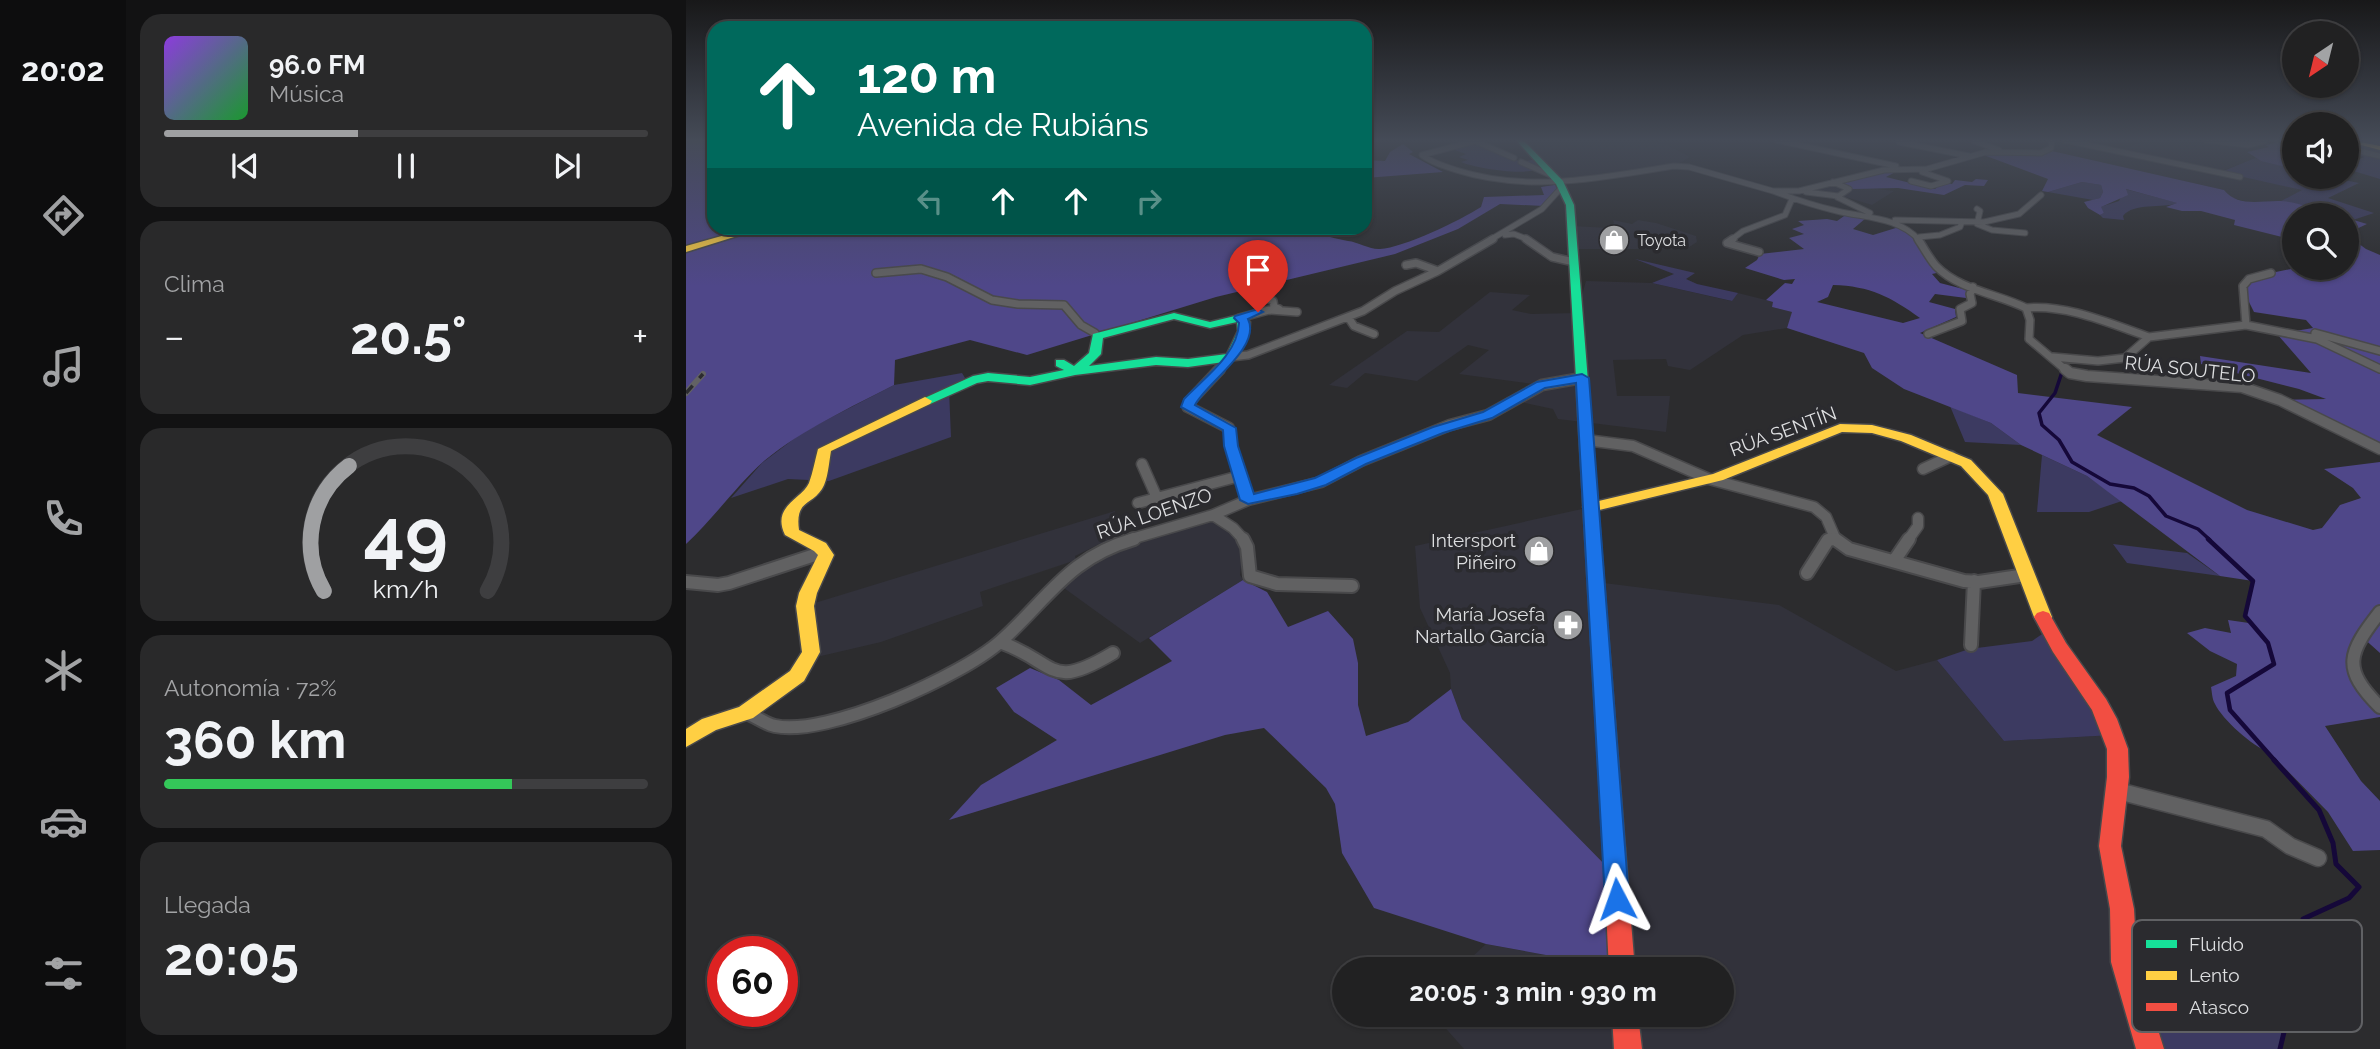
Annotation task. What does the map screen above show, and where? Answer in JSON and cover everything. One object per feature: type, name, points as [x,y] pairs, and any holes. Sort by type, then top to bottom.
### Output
[{"type":"main road","points":[[1562,189],[1570,205],[1621,957]]},
{"type":"main road","points":[[686,249],[734,235]]},
{"type":"main road","points":[[686,739],[709,724],[746,713],[797,676],[811,652],[805,606],[808,593],[827,555],[792,532],[789,521],[796,500],[815,488],[825,449],[900,411],[973,380],[988,377],[1030,381],[1075,371],[1156,361],[1188,363],[1231,358],[1244,331],[1244,322],[1239,318],[1220,324],[1207,324],[1185,315],[1094,333],[1095,354],[1075,371]]},
{"type":"main road","points":[[1060,363],[1075,371]]},
{"type":"main road","name":"RÚA SENTÍN","points":[[1591,507],[1709,479],[1840,428],[1872,429],[1906,438],[1966,463],[1995,494],[2050,635],[2114,735],[2119,756],[2118,791],[2112,804],[2110,844],[2122,911],[2123,960],[2132,990]]},
{"type":"main road","points":[[1626,1027],[1628,1049]]},
{"type":"main road","name":"RÚA SENTÍN","points":[[2145,1032],[2150,1049]]},
{"type":"street","points":[[1248,500],[1231,446],[1229,428],[1188,407],[1189,402],[1231,358],[1248,355],[1348,317],[1438,271],[1542,209],[1554,189]]},
{"type":"street","points":[[1765,189],[1821,207],[1882,219],[1919,237],[1940,235],[1960,227],[1962,222]]},
{"type":"street","points":[[1799,191],[1807,189]]},
{"type":"street","points":[[1838,196],[1849,189]]},
{"type":"street","points":[[1773,191],[1838,196],[1882,219],[1978,223],[1992,230],[2025,233]]},
{"type":"street","points":[[1978,223],[1999,214],[2019,214],[2041,195]]},
{"type":"street","points":[[1759,252],[1727,243],[1743,231],[1770,222],[1790,211],[1792,198]]},
{"type":"street","points":[[1803,209],[1821,207]]},
{"type":"street","points":[[1977,209],[1980,211],[1978,223]]},
{"type":"street","points":[[1502,235],[1519,233],[1553,260],[1574,262]]},
{"type":"street","name":"RÚA SOUTELO","points":[[1919,237],[1932,262],[1942,272],[1973,287],[2026,308],[2036,307],[2092,317],[2149,337]]},
{"type":"street","points":[[1406,265],[1419,261],[1438,271]]},
{"type":"street","points":[[876,273],[921,268],[947,277],[992,300],[1018,304],[1064,305],[1081,325],[1094,333]]},
{"type":"street","points":[[2246,325],[2243,286],[2249,279],[2271,273]]},
{"type":"street","points":[[1928,334],[1962,321],[1964,318],[1960,309],[1972,303],[1970,294],[1973,287]]},
{"type":"street","points":[[1260,294],[1273,301],[1274,307],[1297,312]]},
{"type":"street","name":"RÚA SOUTELO","points":[[2026,308],[2030,320],[2029,339],[2070,373],[2242,387],[2268,394],[2380,449]]},
{"type":"street","points":[[1239,318],[1279,309]]},
{"type":"street","points":[[1348,317],[1354,326],[1374,334]]},
{"type":"street","points":[[2053,357],[2098,361],[2125,358],[2149,337],[2246,325],[2325,335],[2380,351]]},
{"type":"street","points":[[2266,327],[2317,339],[2380,369]]},
{"type":"street","name":"RÚA LOENZO","points":[[746,713],[759,717],[772,726],[787,727],[825,723],[873,710],[929,684],[1000,642],[1056,583],[1084,560],[1112,545],[1213,515],[1248,500],[1321,482],[1361,461],[1438,430],[1488,415],[1542,385],[1582,378]]},
{"type":"street","name":"RÚA SENTÍN","points":[[1586,440],[1633,446],[1709,479],[1794,500],[1822,510],[1832,522],[1835,538]]},
{"type":"street","points":[[1923,469],[1951,456]]},
{"type":"street","points":[[1142,464],[1157,498]]},
{"type":"street","points":[[1138,503],[1240,476]]},
{"type":"street","points":[[1213,515],[1240,535],[1247,547],[1246,562],[1250,576],[1277,584],[1352,586]]},
{"type":"street","points":[[1894,561],[1918,526],[1918,518]]},
{"type":"street","points":[[1807,573],[1828,540],[1835,538],[1840,545],[1974,582],[2026,575]]},
{"type":"street","points":[[686,582],[718,585],[729,583],[824,552]]},
{"type":"street","points":[[1971,645],[1974,582]]},
{"type":"street","points":[[2380,612],[2354,645],[2349,662],[2360,688],[2380,708]]},
{"type":"street","points":[[1000,642],[1024,651],[1055,673],[1075,675],[1113,653]]},
{"type":"street","points":[[2118,791],[2266,829],[2290,846],[2318,858]]},
{"type":"shaded area","points":[[686,189],[707,189],[707,235],[1325,235],[1380,249],[1417,239],[1460,219],[1481,207],[1484,197],[1544,195],[1542,189],[1560,189],[1544,206],[1500,204],[1458,229],[1395,254],[1216,297],[1027,355],[970,340],[895,360],[894,385],[779,449],[754,470],[686,544]]},
{"type":"shaded area","points":[[1811,189],[1894,191],[1872,205],[1846,197],[1800,192]]},
{"type":"shaded area","points":[[1904,189],[1957,189],[1944,195]]},
{"type":"shaded area","points":[[2058,189],[2102,189],[2103,192],[2100,198],[2093,200],[2048,192]]},
{"type":"shaded area","points":[[2102,189],[2219,189],[2243,201],[2293,203],[2282,203],[2282,237],[2234,225],[2235,220],[2201,211],[2182,211],[2166,207],[2177,203],[2126,189],[2128,195],[2101,207],[2104,213],[2100,215],[2088,208],[2084,202],[2100,198]]},
{"type":"shaded area","points":[[2125,189],[2178,203],[2134,209],[2123,216],[2124,220],[2103,218],[2100,215],[2104,213],[2100,207],[2119,201]]},
{"type":"shaded area","points":[[2219,189],[2303,190],[2281,201],[2252,203],[2229,197],[2224,190]]},
{"type":"shaded area","points":[[2298,189],[2347,189],[2328,198],[2343,203],[2281,201],[2302,190]]},
{"type":"shaded area","points":[[2359,208],[2374,213],[2359,218]]},
{"type":"shaded area","points":[[1847,214],[1866,218],[1853,229],[1873,235],[1899,227],[1915,238],[1941,272],[1932,274],[1940,283],[1967,290],[1966,298],[1935,294],[1929,302],[1955,309],[1956,317],[1920,333],[2017,375],[2018,393],[2132,407],[2097,435],[2247,510],[2313,530],[2322,528],[2340,505],[2361,498],[2353,488],[2324,469],[2380,462],[2380,653],[2361,636],[2354,645],[2360,688],[2380,713],[2380,717],[2325,726],[2361,781],[2380,801],[2380,850],[2353,851],[2328,812],[2269,752],[2247,739],[2231,724],[2214,702],[2211,687],[2236,676],[2237,664],[2210,651],[2187,633],[2205,628],[2231,633],[2228,620],[2249,623],[2245,616],[2253,581],[2220,576],[2087,476],[2021,445],[1991,423],[1904,389],[1872,368],[1864,353],[1787,328],[1792,312],[1772,307],[1773,302],[1766,300],[1785,283],[1792,284],[1795,279],[1784,280],[1745,268],[1757,260],[1760,254],[1804,249],[1789,238],[1804,234],[1792,229],[1804,225],[1798,221],[1837,221]],"holes":[[[1833,285],[1880,294],[1920,318],[1903,323],[1817,302],[1828,297]]]},
{"type":"shaded area","points":[[1613,220],[1632,224],[1638,220],[1656,223],[1696,236],[1697,242],[1686,249],[1573,249],[1572,226],[1609,228],[1614,223]]},
{"type":"shaded area","points":[[2359,244],[2380,255],[2380,449],[2280,400],[2326,399],[2299,389],[2201,364],[2200,356],[2311,373],[2277,334],[2313,328],[2306,320],[2254,312],[2243,290],[2244,285],[2261,275],[2282,271],[2282,280],[2359,280]]},
{"type":"shaded area","points":[[1635,259],[1695,273],[1686,279],[1738,293],[1732,301],[1652,283],[1674,274]]},
{"type":"shaded area","points":[[1586,281],[1652,283],[1731,301],[1738,293],[1774,302],[1772,307],[1793,312],[1787,328],[1743,335],[1690,370],[1668,366],[1666,359],[1613,360],[1617,396],[1670,396],[1666,432],[1558,419],[1553,409],[1512,400],[1540,385],[1459,374],[1489,350],[1468,345],[1417,381],[1365,373],[1347,388],[1329,385],[1407,331],[1439,332],[1490,292],[1530,295],[1512,310],[1531,314],[1577,313]]},
{"type":"shaded area","points":[[962,373],[965,378],[949,390],[951,437],[829,481],[788,479],[731,498],[762,463],[803,432],[894,385]]},
{"type":"shaded area","points":[[1950,406],[1991,423],[2021,445],[1965,442]]},
{"type":"shaded area","points":[[2042,455],[2087,476],[2122,501],[2089,512],[2037,512]]},
{"type":"shaded area","points":[[1591,507],[1596,582],[1779,605],[1896,671],[1937,660],[2004,741],[2114,735],[2112,804],[2132,933],[2132,1032],[2147,1032],[2150,1049],[1464,1049],[1445,1027],[1734,1027],[1734,957],[1621,957],[1616,876],[1462,719],[1451,689],[1450,673],[1420,608],[1415,546]]},
{"type":"shaded area","points":[[1115,511],[1112,538],[1075,556],[1076,560],[980,592],[983,606],[881,642],[821,656],[811,652],[805,606]]},
{"type":"shaded area","points":[[1215,519],[1227,528],[1238,543],[1242,555],[1240,575],[1243,580],[1140,643],[1064,588],[1066,582],[1086,567],[1120,547]]},
{"type":"shaded area","points":[[2113,544],[2187,553],[2220,576],[2127,563]]},
{"type":"shaded area","points":[[1243,580],[1267,592],[1288,627],[1328,611],[1353,639],[1358,663],[1358,705],[1366,736],[1408,722],[1451,689],[1462,719],[1616,876],[1621,957],[1557,957],[1486,944],[1374,908],[1342,853],[1335,804],[1326,788],[1264,728],[1225,735],[949,820],[981,785],[1057,740],[1014,712],[996,688],[1030,668],[1059,680],[1091,705],[1172,661],[1149,638]]},
{"type":"shaded area","points":[[2048,630],[2114,735],[2004,741],[1937,660],[1969,649],[2032,641]]},
{"type":"shaded area","points":[[2123,921],[2132,925],[2132,964]]},
{"type":"shaded area","points":[[1486,944],[1556,957],[1472,957]]},
{"type":"shaded area","points":[[2146,1032],[2284,1032],[2280,1049],[2150,1049]]},
{"type":"waterway","points":[[2062,372],[2055,393],[2039,413],[2042,425],[2059,440],[2072,462],[2110,484],[2134,488],[2149,496],[2166,516],[2198,529],[2210,540]]},
{"type":"waterway","points":[[2208,539],[2253,581],[2245,616],[2268,643],[2274,664],[2227,693],[2230,710],[2276,762]]},
{"type":"waterway","points":[[2274,760],[2319,810],[2333,843],[2336,864],[2359,887],[2349,898],[2303,920]]},
{"type":"waterway","points":[[2280,1049],[2284,1032]]},
{"type":"railway","points":[[686,393],[703,374]]},
{"type":"traffic: fast","points":[[1563,189],[1570,205],[1614,848]]},
{"type":"traffic: fast","points":[[925,401],[973,380],[988,377],[1030,381],[1075,371],[1156,361],[1188,363],[1231,357],[1244,331],[1244,322],[1239,318],[1210,325],[1174,316],[1097,336],[1095,354],[1075,371],[1060,363]]},
{"type":"traffic: slow","points":[[686,249],[734,235]]},
{"type":"traffic: slow","points":[[686,739],[709,724],[746,713],[797,676],[811,652],[805,606],[808,593],[826,555],[820,547],[791,532],[792,511],[798,501],[815,488],[825,449],[925,401]]},
{"type":"traffic: slow","points":[[1591,507],[1718,477],[1840,428],[1872,429],[1906,438],[1966,463],[1995,494],[2043,617]]},
{"type":"traffic: jam","points":[[2043,617],[2059,648],[2099,704],[2118,749],[2118,777],[2111,818],[2110,846],[2122,909],[2122,949],[2132,995]]},
{"type":"traffic: jam","points":[[1614,848],[1621,957]]},
{"type":"traffic: jam","points":[[1626,1027],[1628,1049]]},
{"type":"traffic: jam","points":[[2144,1032],[2150,1049]]},
{"type":"place","name":"Toyota","points":[[1614,240]]},
{"type":"place","name":"Intersport Piñeiro","points":[[1539,551]]},
{"type":"place","name":"María Josefa Nartallo García","points":[[1568,625]]},
{"type":"route","points":[[1258,312],[1239,318],[1244,322],[1244,331],[1236,351],[1189,402],[1188,407],[1229,428],[1231,446],[1248,500],[1321,482],[1361,461],[1450,425],[1488,415],[1542,385],[1582,378],[1617,899]]}]
